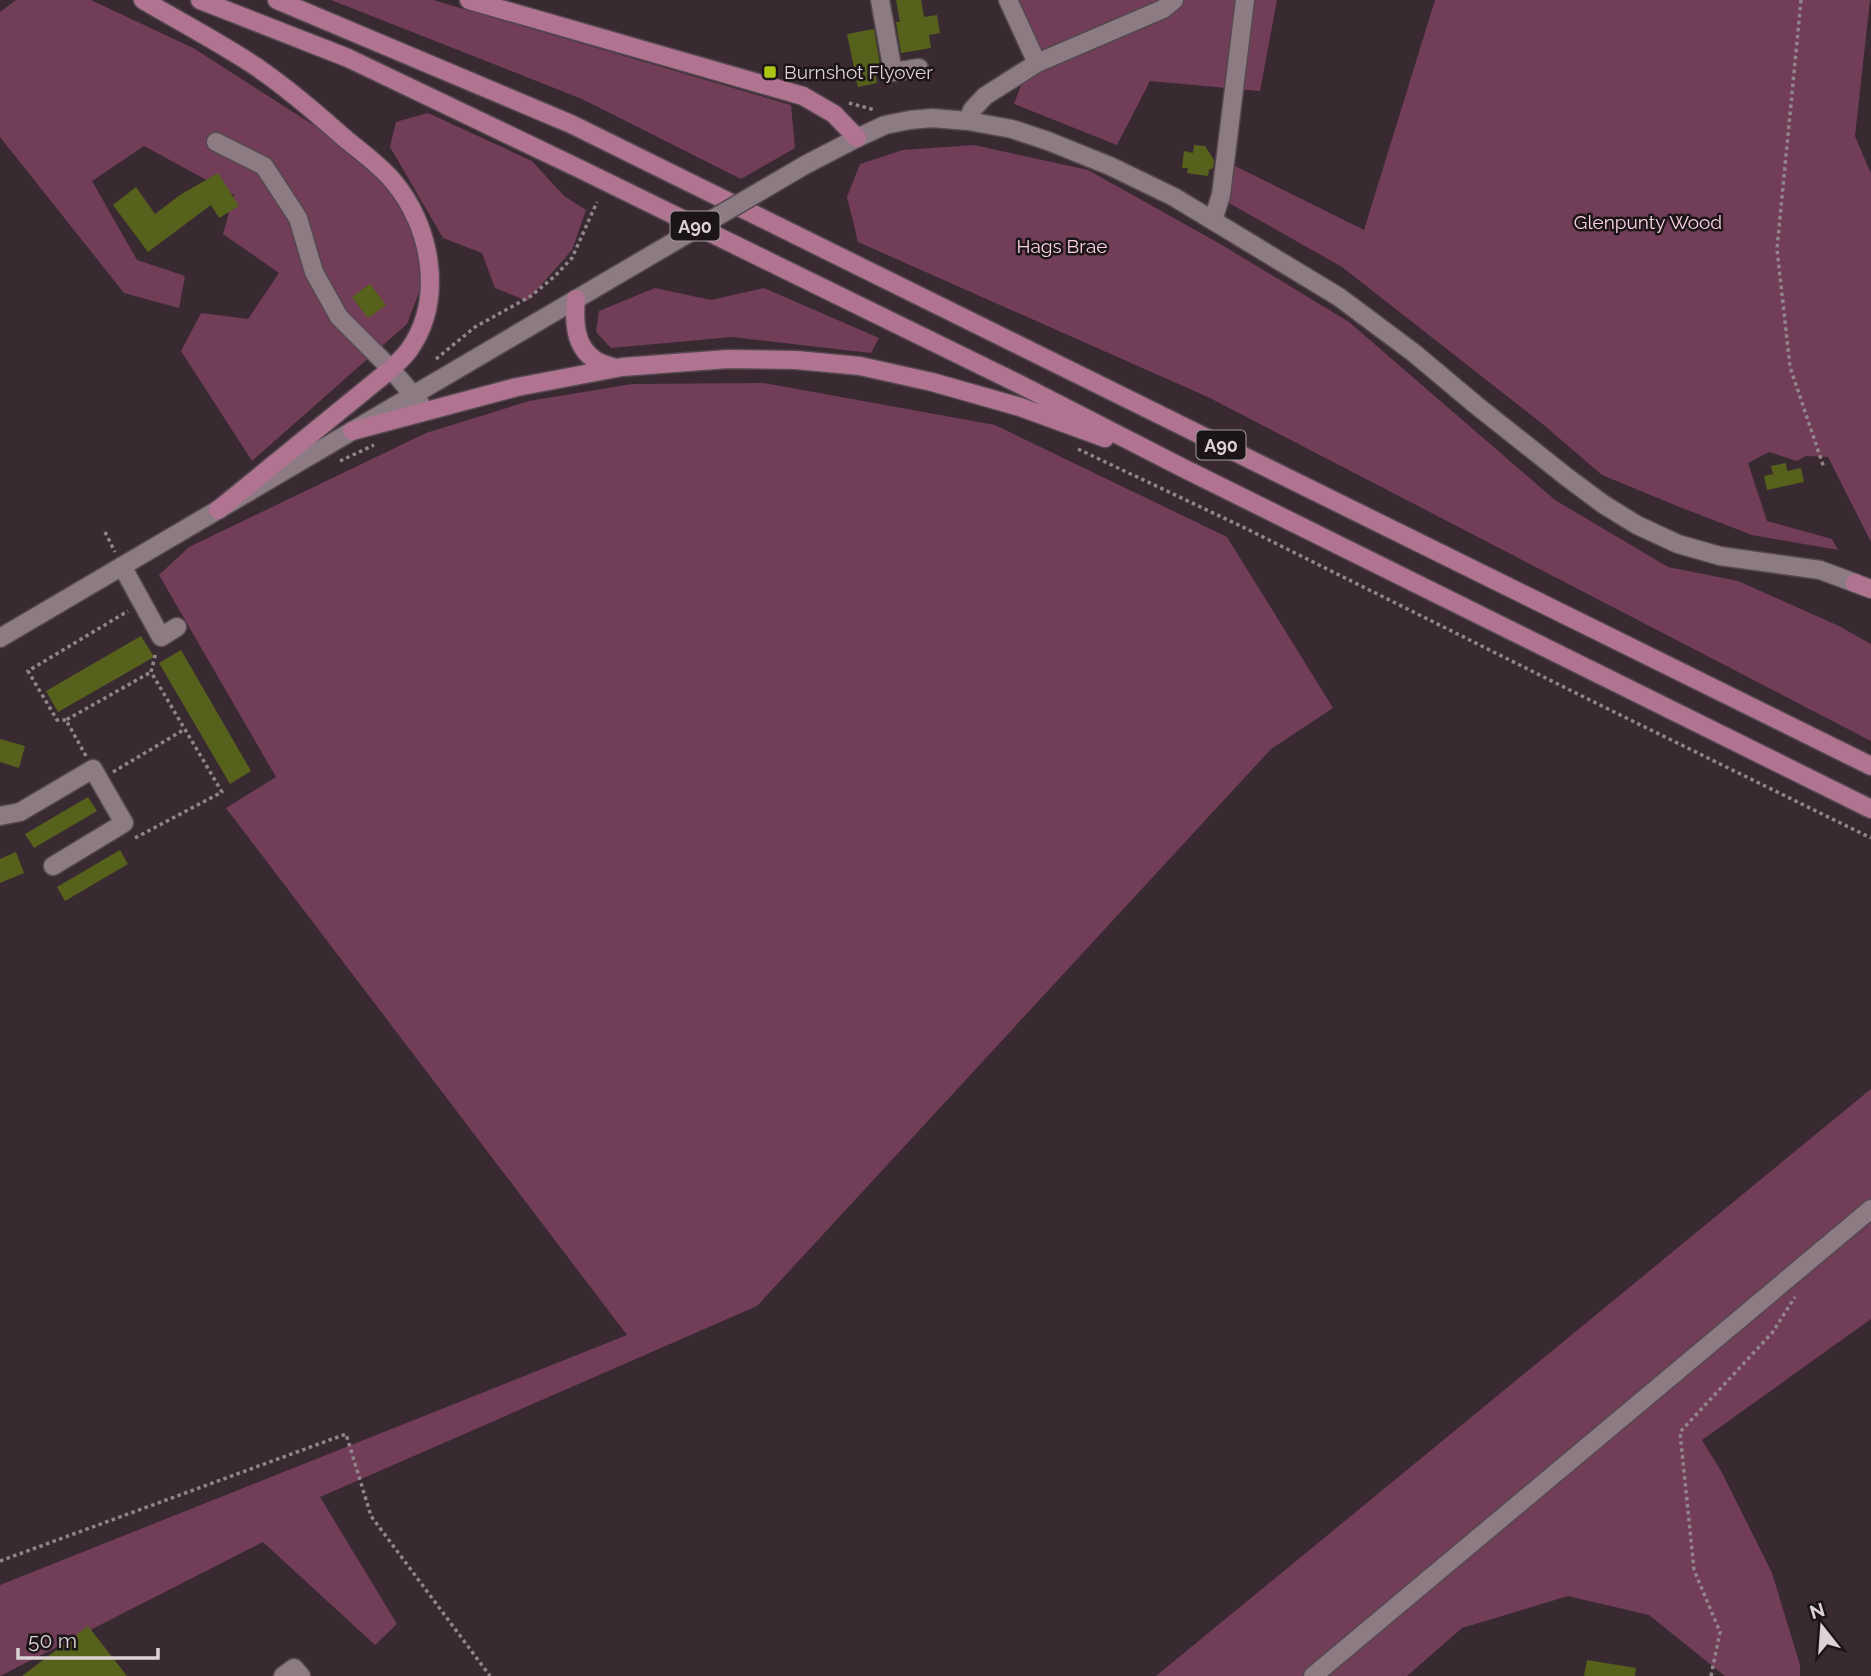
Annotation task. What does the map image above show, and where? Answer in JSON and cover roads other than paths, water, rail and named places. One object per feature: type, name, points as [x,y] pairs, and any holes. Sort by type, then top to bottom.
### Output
[{"type":"main road","points":[[143,0],[250,62],[322,118],[393,180],[412,209],[425,238],[431,273],[420,328],[409,349],[391,369],[218,510]]},
{"type":"main road","name":"A90","points":[[200,0],[348,58],[566,163],[1023,386],[1871,809]]},
{"type":"main road","name":"A90","points":[[276,0],[571,124],[1871,766]]},
{"type":"main road","points":[[469,0],[803,96],[834,114],[857,138]]},
{"type":"main road","points":[[576,299],[574,319],[578,340],[596,362],[616,368]]},
{"type":"main road","points":[[352,431],[517,387],[616,368],[728,359],[796,360],[860,366],[932,382],[1020,407],[1184,468]]},
{"type":"street","points":[[880,0],[893,72],[919,68]]},
{"type":"street","points":[[1008,0],[1037,63]]},
{"type":"street","points":[[968,121],[972,110],[985,96],[1037,63],[1163,9],[1174,0]]},
{"type":"street","points":[[1213,220],[1221,195],[1245,0]]},
{"type":"street","points":[[0,638],[805,165],[885,125],[932,118],[1012,129],[1048,141],[1146,182],[1213,220],[1339,297],[1414,353],[1568,478],[1637,525],[1678,544],[1720,556],[1820,569],[1863,586]]},
{"type":"street","points":[[216,142],[264,166],[298,218],[314,272],[339,317],[391,369],[427,411]]},
{"type":"street","points":[[122,566],[161,637],[177,627]]},
{"type":"street","points":[[0,816],[20,811],[93,769],[124,823],[53,866]]},
{"type":"street","points":[[1313,1676],[1871,1209]]},
{"type":"street","points":[[283,1676],[294,1668],[301,1676]]},
{"type":"place","name":"Burnshot Flyover","points":[[770,72]]},
{"type":"park label","name":"Glenpunty Wood","points":[[1648,222]]},
{"type":"park label","name":"Hags Brae","points":[[1062,246]]}]
